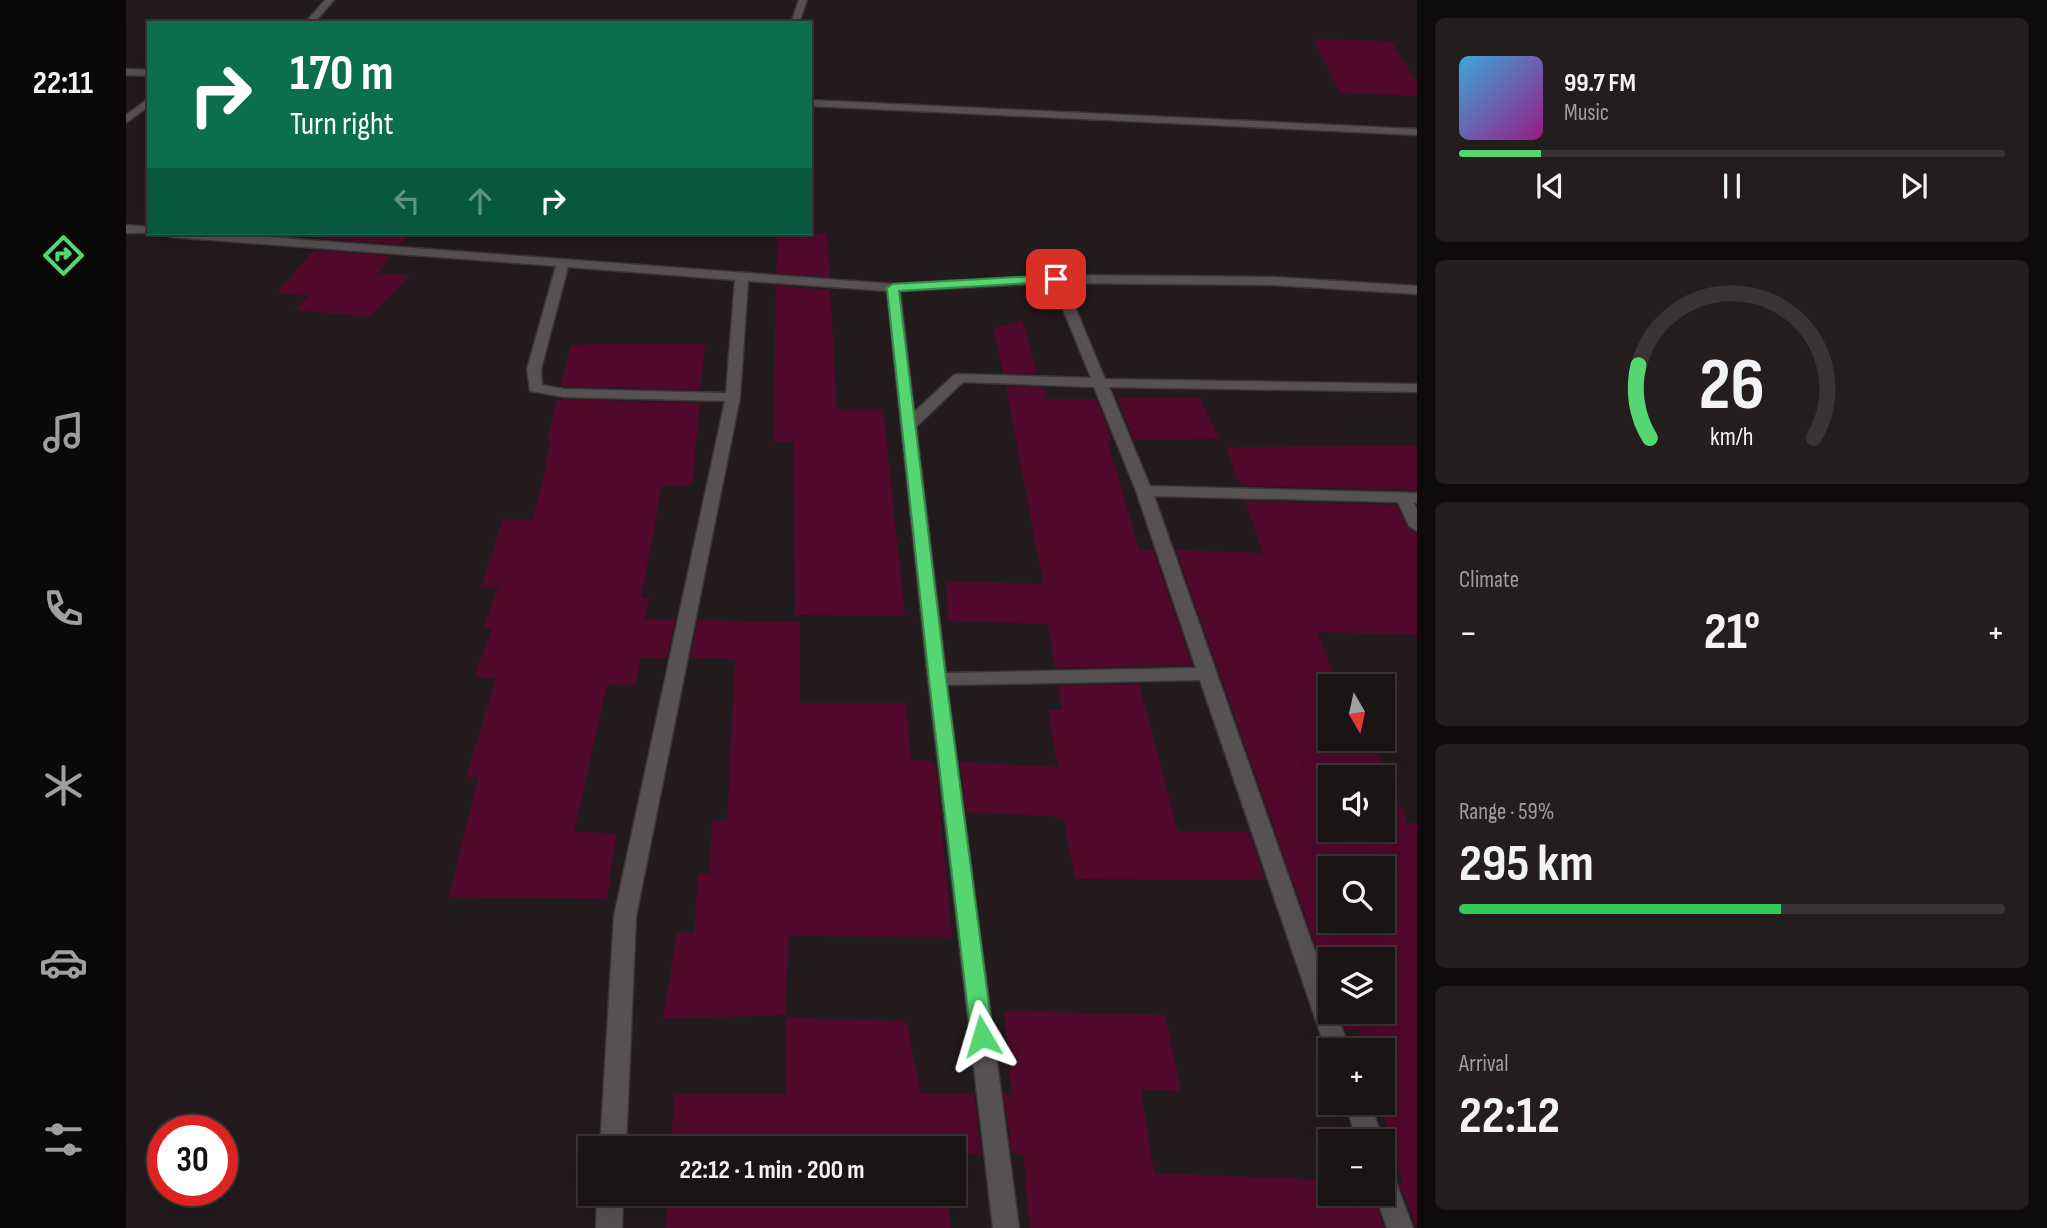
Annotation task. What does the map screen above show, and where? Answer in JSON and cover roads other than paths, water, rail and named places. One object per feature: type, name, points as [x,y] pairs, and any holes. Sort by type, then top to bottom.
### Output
[{"type":"street","points":[[311,21],[330,0]]},
{"type":"street","points":[[796,21],[803,0]]},
{"type":"street","points":[[126,72],[147,73]]},
{"type":"street","points":[[126,120],[147,103]]},
{"type":"street","points":[[812,103],[1417,132]]},
{"type":"street","points":[[126,229],[147,231]]},
{"type":"street","points":[[198,235],[893,288],[1056,279],[1273,281],[1417,290]]},
{"type":"street","points":[[563,262],[534,369],[535,388],[564,393],[733,397]]},
{"type":"street","points":[[614,1136],[625,916],[733,397],[742,276]]},
{"type":"street","points":[[1056,279],[1144,491],[1334,1038]]},
{"type":"street","points":[[893,288],[937,679],[1006,1228]]},
{"type":"street","points":[[908,426],[958,378],[1417,388]]},
{"type":"street","points":[[1144,491],[1410,498],[1417,526]]},
{"type":"street","points":[[937,679],[1208,674]]},
{"type":"street","points":[[609,1228],[610,1206]]},
{"type":"street","points":[[1392,1206],[1400,1228]]}]
